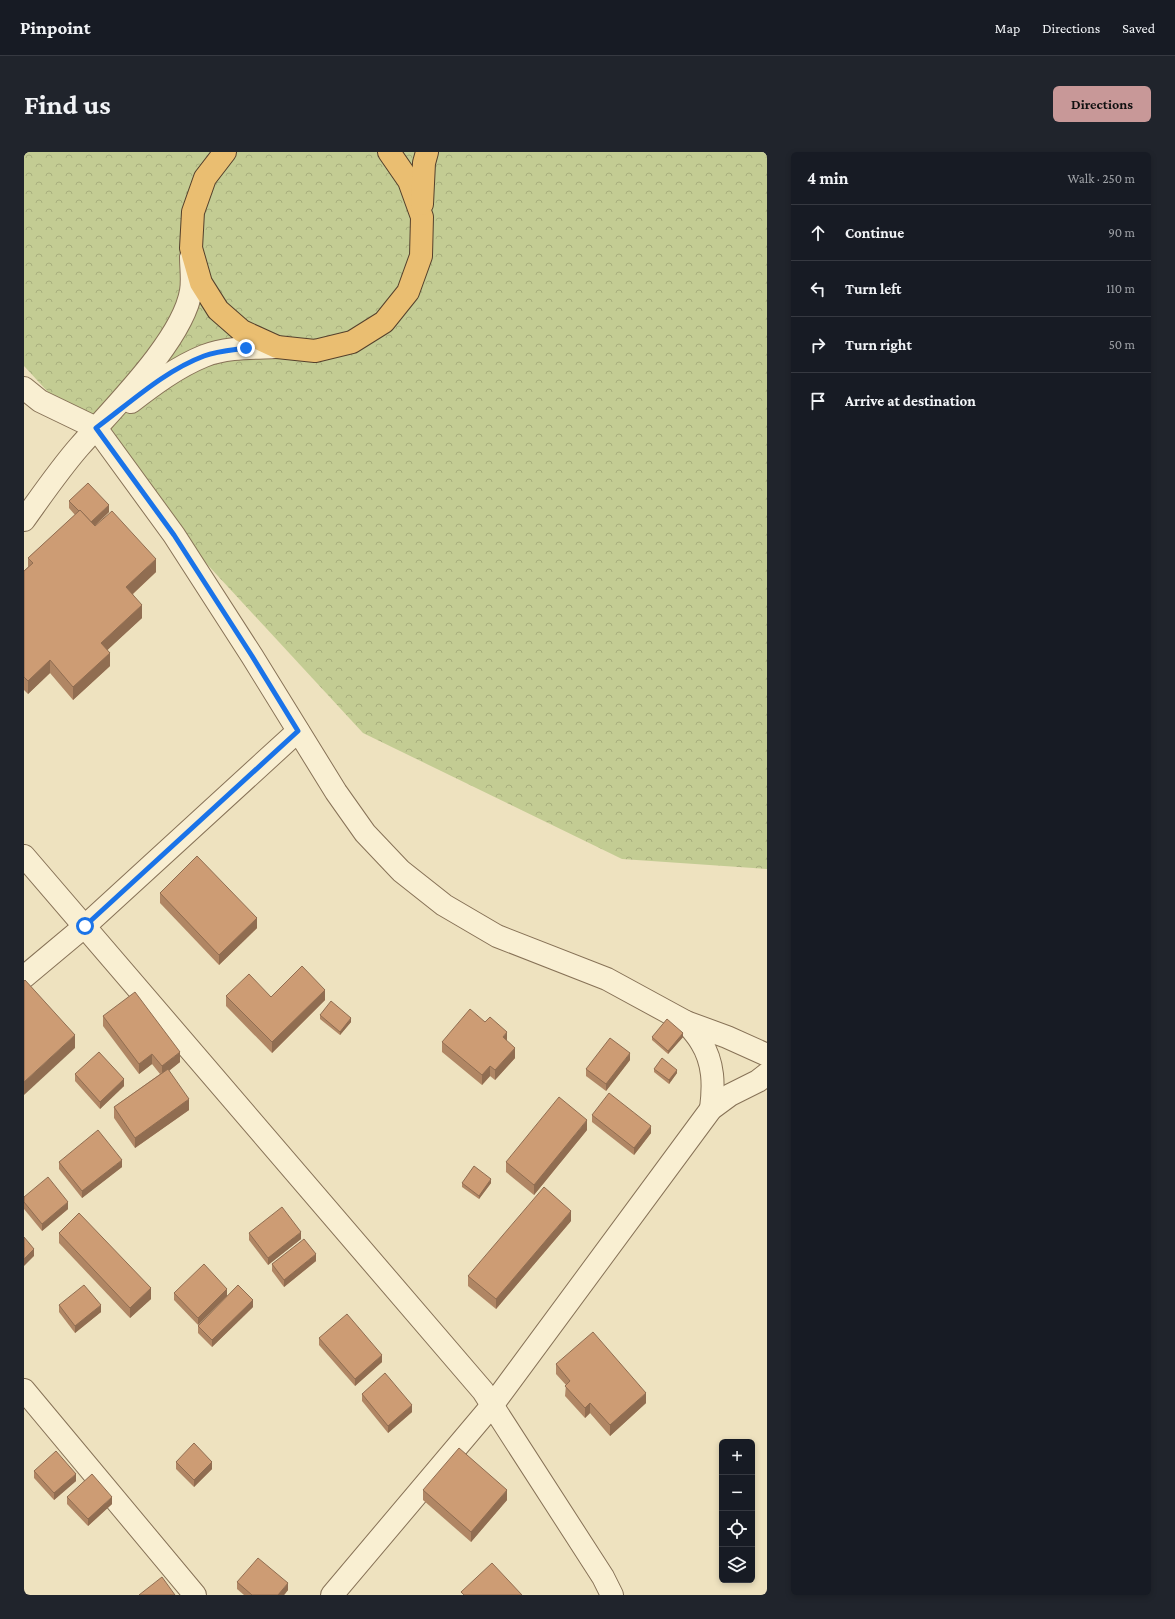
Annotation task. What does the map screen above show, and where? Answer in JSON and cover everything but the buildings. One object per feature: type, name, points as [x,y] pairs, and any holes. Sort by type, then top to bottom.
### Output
[{"type":"highway","points":[[225,152],[205,178],[193,212],[191,248],[201,283],[218,310],[242,331],[277,347],[314,351],[352,342],[384,322],[408,292],[421,256],[424,163],[427,152]]},
{"type":"highway","points":[[389,152],[409,181],[422,217]]},
{"type":"street","points":[[24,520],[62,468],[145,371],[172,334],[183,313],[191,291],[191,248]]},
{"type":"street","points":[[96,428],[157,382],[204,356],[239,349],[277,347]]},
{"type":"street","points":[[24,388],[40,401],[96,428],[174,535],[252,656],[336,792],[366,833],[401,871],[444,905],[497,936],[607,978],[686,1022],[727,1037],[767,1056]]},
{"type":"street","points":[[24,977],[85,926],[298,731]]},
{"type":"street","points":[[24,856],[478,1385],[603,1577],[612,1595]]},
{"type":"street","points":[[686,1022],[702,1042],[711,1065],[714,1084],[711,1109]]},
{"type":"street","points":[[332,1595],[492,1405],[711,1109],[730,1095],[758,1081],[767,1074]]},
{"type":"street","points":[[24,1390],[195,1595]]},
{"type":"green space","points":[[24,152],[767,152],[767,869],[622,859],[363,733],[24,366]]},
{"type":"route","points":[[85,926],[298,731],[252,656],[174,535],[96,428],[157,382],[180,368],[204,356],[246,348]]}]
